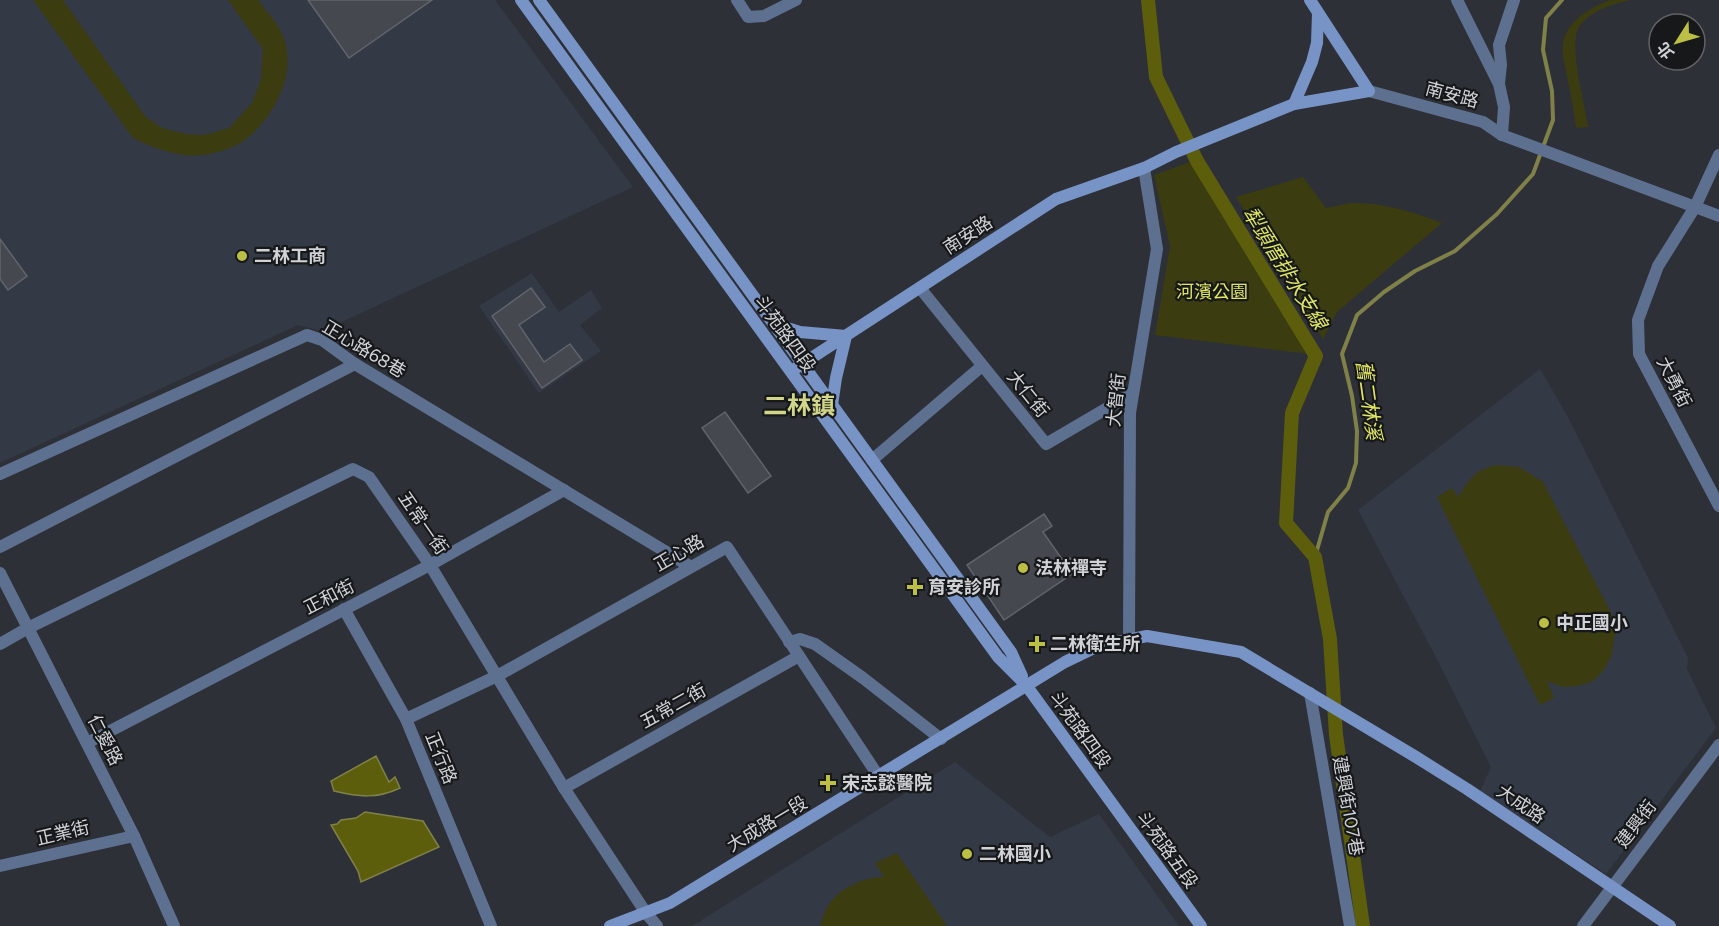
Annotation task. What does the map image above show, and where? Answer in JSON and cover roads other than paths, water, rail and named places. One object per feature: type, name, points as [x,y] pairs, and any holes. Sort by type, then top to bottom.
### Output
[{"type":"main road","name":"斗苑路四段","points":[[521,0],[998,657],[1026,686],[1104,795]]},
{"type":"main road","name":"斗苑路四段","points":[[539,0],[1011,652],[1026,686]]},
{"type":"main road","points":[[1310,0],[1369,91]]},
{"type":"main road","points":[[1294,104],[1312,62],[1317,43],[1318,13]]},
{"type":"main road","name":"南安路","points":[[790,372],[1056,199],[1144,168],[1176,152],[1294,104],[1369,91]]},
{"type":"main road","points":[[774,324],[800,332],[846,336],[832,405]]},
{"type":"main road","points":[[1026,686],[1065,662],[1098,646],[1147,636],[1241,652],[1310,693]]},
{"type":"main road","name":"大成路一段","points":[[610,926],[670,903],[1026,686]]},
{"type":"main road","name":"大成路","points":[[1310,693],[1467,789],[1670,926]]},
{"type":"main road","name":"斗苑路五段","points":[[1104,795],[1201,926]]},
{"type":"street","points":[[737,0],[748,17],[764,16],[796,0]]},
{"type":"street","points":[[1457,0],[1499,84],[1504,107],[1502,135]]},
{"type":"street","points":[[1499,84],[1501,65],[1499,45],[1514,0]]},
{"type":"street","name":"南安路","points":[[1369,91],[1483,122],[1502,135],[1719,216]]},
{"type":"street","name":"大勇街","points":[[1719,155],[1695,207],[1658,266],[1638,320],[1639,354],[1719,506]]},
{"type":"street","name":"大智街","points":[[1129,639],[1130,413],[1157,249],[1144,168]]},
{"type":"street","name":"大仁街","points":[[920,288],[1046,444],[1133,393]]},
{"type":"street","name":"正心路68巷","points":[[0,474],[307,335],[322,340],[354,364],[691,567]]},
{"type":"street","points":[[0,547],[354,364]]},
{"type":"street","points":[[872,460],[982,366]]},
{"type":"street","name":"五常一街","points":[[28,628],[353,469],[369,477],[430,565],[564,788],[646,913],[657,926]]},
{"type":"street","name":"正和街","points":[[87,743],[430,565],[564,490]]},
{"type":"street","name":"正心路","points":[[406,719],[497,676],[727,547],[879,777]]},
{"type":"street","name":"仁愛路","points":[[0,573],[134,836],[173,925]]},
{"type":"street","name":"正行路","points":[[344,609],[406,719],[491,926]]},
{"type":"street","points":[[0,644],[28,628]]},
{"type":"street","points":[[789,642],[800,639],[815,644],[863,678],[940,739]]},
{"type":"street","name":"五常二街","points":[[564,788],[799,656]]},
{"type":"street","name":"建興街107巷","points":[[1310,693],[1350,926]]},
{"type":"street","name":"建興街","points":[[1583,926],[1719,745]]},
{"type":"street","name":"正業街","points":[[0,866],[134,836]]},
{"type":"waterway","name":"犁頭厝排水支線","points":[[1148,0],[1156,77],[1197,161],[1316,356],[1292,413],[1286,523],[1315,557],[1330,639],[1336,735],[1363,926]]},
{"type":"waterway","name":"舊二林溪","points":[[1315,557],[1328,512],[1348,488],[1356,463],[1357,431],[1342,354],[1357,315],[1384,292],[1415,271],[1455,251],[1497,214],[1533,174],[1553,120],[1552,91],[1543,50],[1546,18],[1562,0]]},
{"type":"place","name":"二林工商","points":[[242,256]]},
{"type":"place","name":"法林禪寺","points":[[1023,568]]},
{"type":"place","name":"育安診所","points":[[915,587]]},
{"type":"place","name":"中正國小","points":[[1544,623]]},
{"type":"place","name":"二林衛生所","points":[[1037,644]]},
{"type":"place","name":"宋志懿醫院","points":[[828,783]]},
{"type":"place","name":"二林國小","points":[[967,854]]},
{"type":"district","name":"二林鎮","points":[[799,406]]},
{"type":"park label","name":"河濱公園","points":[[1212,292]]}]
